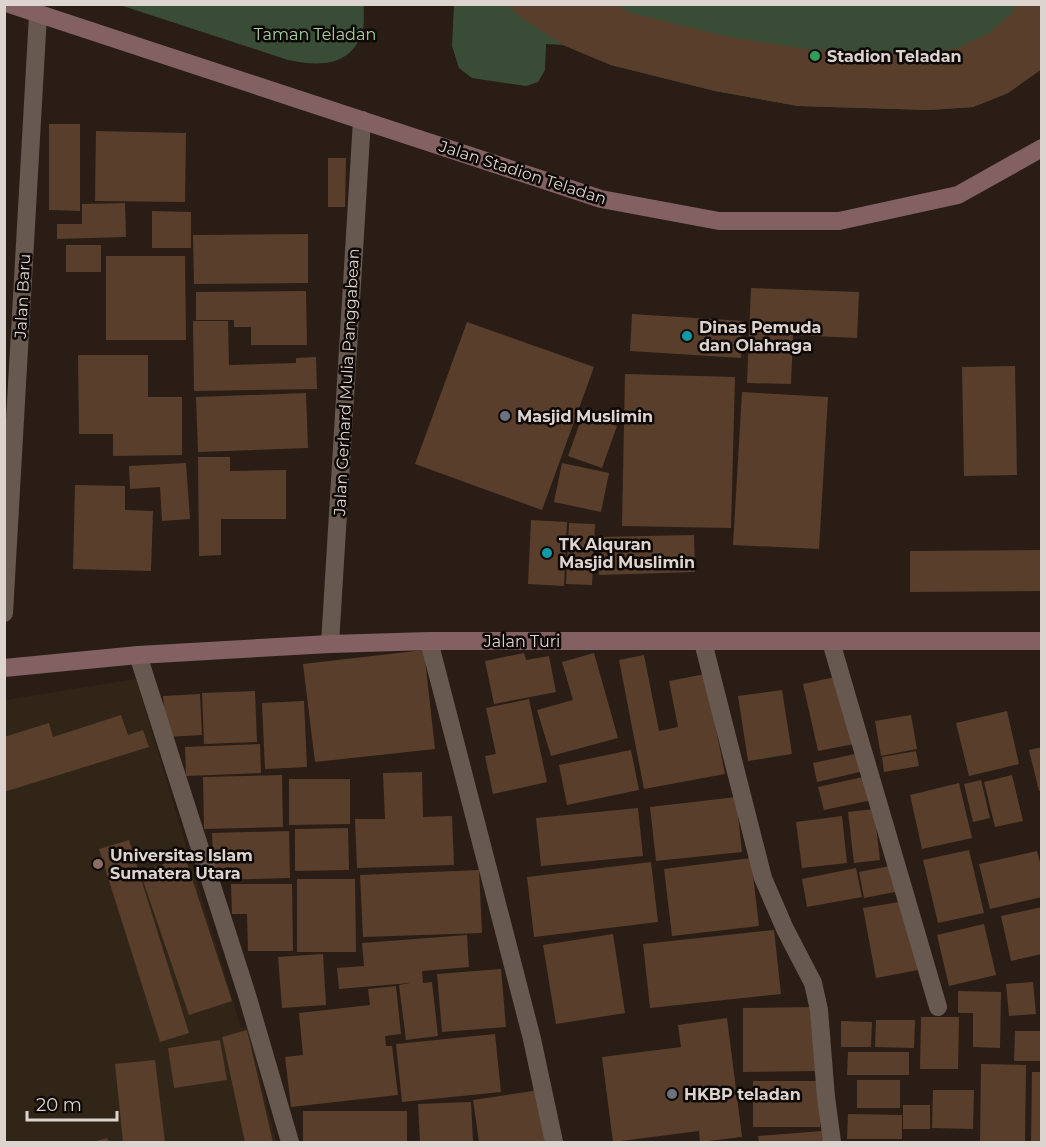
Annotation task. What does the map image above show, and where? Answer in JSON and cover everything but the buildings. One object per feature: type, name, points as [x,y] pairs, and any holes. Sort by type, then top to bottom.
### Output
[{"type":"street","name":"Jalan Stadion Teladan","points":[[9,4],[601,199],[719,222],[840,221],[958,195],[1041,148]]},
{"type":"street","name":"Jalan Baru","points":[[4,613],[38,15]]},
{"type":"street","name":"Jalan Gerhard Mulia Panggabean","points":[[330,644],[362,120]]},
{"type":"street","name":"Jalan Turi","points":[[4,668],[138,655],[429,641],[1041,641]]},
{"type":"street","points":[[429,641],[532,1039],[554,1143]]},
{"type":"street","points":[[703,642],[763,878],[785,929],[813,983],[819,1010],[832,1143]]},
{"type":"street","points":[[831,642],[938,1007]]},
{"type":"street","points":[[138,655],[247,995],[290,1143]]},
{"type":"shaded area","name":"Universitas Islam Sumatera Utara","points":[[136,679],[241,1028],[248,1027],[276,1142],[5,1142],[5,700]]},
{"type":"green space","name":"Taman Teladan","points":[[120,5],[364,5],[362,33],[357,44],[349,53],[331,62],[310,63],[288,60]]},
{"type":"green space","name":"Stadion Teladan","points":[[454,5],[1041,5],[1041,69],[1008,93],[973,107],[929,110],[798,106],[715,91],[611,65],[563,45],[546,44],[545,70],[538,82],[526,86],[472,78],[459,68],[452,46]]},
{"type":"place","name":"Stadion Teladan","points":[[815,56]]},
{"type":"place","name":"Dinas Pemuda dan Olahraga","points":[[687,336]]},
{"type":"place","name":"Masjid Muslimin","points":[[505,416]]},
{"type":"place","name":"TK Alquran Masjid Muslimin","points":[[547,553]]},
{"type":"place","name":"Universitas Islam Sumatera Utara","points":[[98,864]]},
{"type":"place","name":"HKBP teladan","points":[[672,1094]]}]
